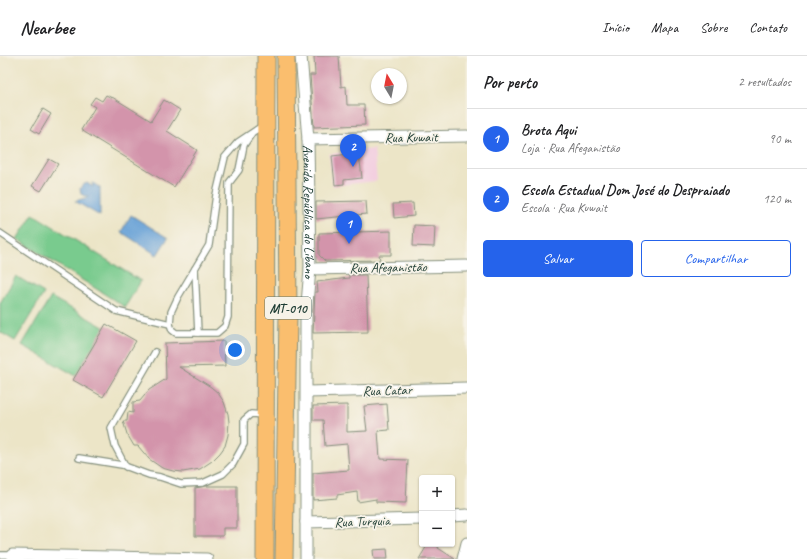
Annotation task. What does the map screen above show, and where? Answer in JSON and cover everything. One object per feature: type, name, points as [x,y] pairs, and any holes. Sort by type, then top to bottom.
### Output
[{"type":"main road","name":"MT-010","points":[[265,559],[266,56]]},
{"type":"main road","name":"Avenida República do Líbano","points":[[284,559],[288,316],[286,56]]},
{"type":"street","name":"Avenida República do Líbano","points":[[301,56],[308,139],[310,268],[306,315],[306,559]]},
{"type":"street","name":"Rua Kuwait","points":[[308,139],[467,136]]},
{"type":"street","name":"Rua Afeganistão","points":[[310,268],[467,266]]},
{"type":"street","points":[[288,316],[306,315]]},
{"type":"street","name":"Rua Catar","points":[[307,392],[467,388]]},
{"type":"street","points":[[455,516],[467,515]]},
{"type":"street","name":"Rua Turquia","points":[[306,522],[419,519]]},
{"type":"street","points":[[463,559],[467,543]]},
{"type":"street","points":[[12,555],[207,559]]},
{"type":"lane","points":[[252,133],[244,145],[239,170],[230,182],[228,317],[225,326],[217,333],[176,332],[172,330],[170,324],[171,312],[178,297],[209,245],[216,195],[225,158],[238,142],[266,123]]},
{"type":"lane","points":[[0,233],[116,311],[170,324]]},
{"type":"lane","points":[[195,269],[198,333]]},
{"type":"lane","points":[[126,467],[115,446],[111,428],[155,352]]},
{"type":"lane","points":[[79,458],[126,467],[181,484],[203,483],[222,474],[233,464],[244,444],[244,420],[251,414],[266,416]]},
{"type":"lane","points":[[0,555],[12,555]]},
{"type":"shaded area","points":[[374,149],[377,181],[333,186],[329,154]]},
{"type":"green space","points":[[33,214],[141,281],[125,307],[17,239]]},
{"type":"green space","points":[[16,276],[44,293],[15,341],[0,332],[0,303]]},
{"type":"green space","points":[[51,297],[107,329],[78,377],[22,345]]},
{"type":"water","points":[[92,182],[100,188],[100,216],[75,201],[89,197],[81,194],[80,188],[87,183],[93,187]]},
{"type":"water","points":[[131,215],[168,238],[157,255],[121,232]]},
{"type":"building","points":[[314,56],[339,56],[341,87],[346,86],[347,105],[364,105],[365,125],[314,127],[310,75],[315,75]]},
{"type":"building","points":[[106,95],[112,97],[151,121],[164,100],[180,110],[167,131],[197,150],[174,187],[81,130],[95,107],[90,104],[95,97],[102,101]]},
{"type":"building","points":[[43,109],[51,114],[39,134],[31,129]]},
{"type":"building","points":[[359,153],[362,178],[344,180],[344,184],[335,185],[332,156]]},
{"type":"building","points":[[49,159],[58,164],[41,191],[32,186]]},
{"type":"building","points":[[366,201],[367,214],[316,219],[316,202]]},
{"type":"building","points":[[413,203],[414,216],[394,218],[393,204]]},
{"type":"building","points":[[414,225],[435,226],[434,247],[413,246]]},
{"type":"building","points":[[391,231],[391,255],[379,255],[380,260],[325,261],[319,255],[319,233]]},
{"type":"building","points":[[349,275],[366,275],[368,332],[313,333],[315,292],[318,292],[317,282],[349,278]]},
{"type":"building","points":[[106,324],[136,341],[103,397],[73,380]]},
{"type":"building","points":[[224,341],[225,366],[179,367],[211,387],[218,393],[224,402],[229,422],[225,446],[212,461],[200,469],[183,472],[162,468],[149,459],[138,446],[134,446],[127,434],[123,421],[127,421],[128,412],[133,413],[133,402],[140,401],[149,390],[166,379],[165,343]]},
{"type":"building","points":[[387,404],[389,430],[378,431],[380,459],[408,460],[406,503],[376,502],[376,499],[358,502],[357,492],[337,495],[337,498],[313,500],[313,473],[349,470],[347,444],[325,446],[323,420],[313,420],[313,406],[347,405],[347,432],[367,431],[364,406]]},
{"type":"building","points":[[206,486],[237,486],[237,528],[223,528],[223,536],[195,536],[195,488]]},
{"type":"building","points":[[426,547],[438,547],[455,559],[419,559]]},
{"type":"building","points":[[387,549],[388,559],[374,559],[373,550]]},
{"type":"place","name":"Escola Estadual Dom José do Despraiado","points":[[353,167]]},
{"type":"place","name":"Brota Aqui","points":[[349,244]]}]
